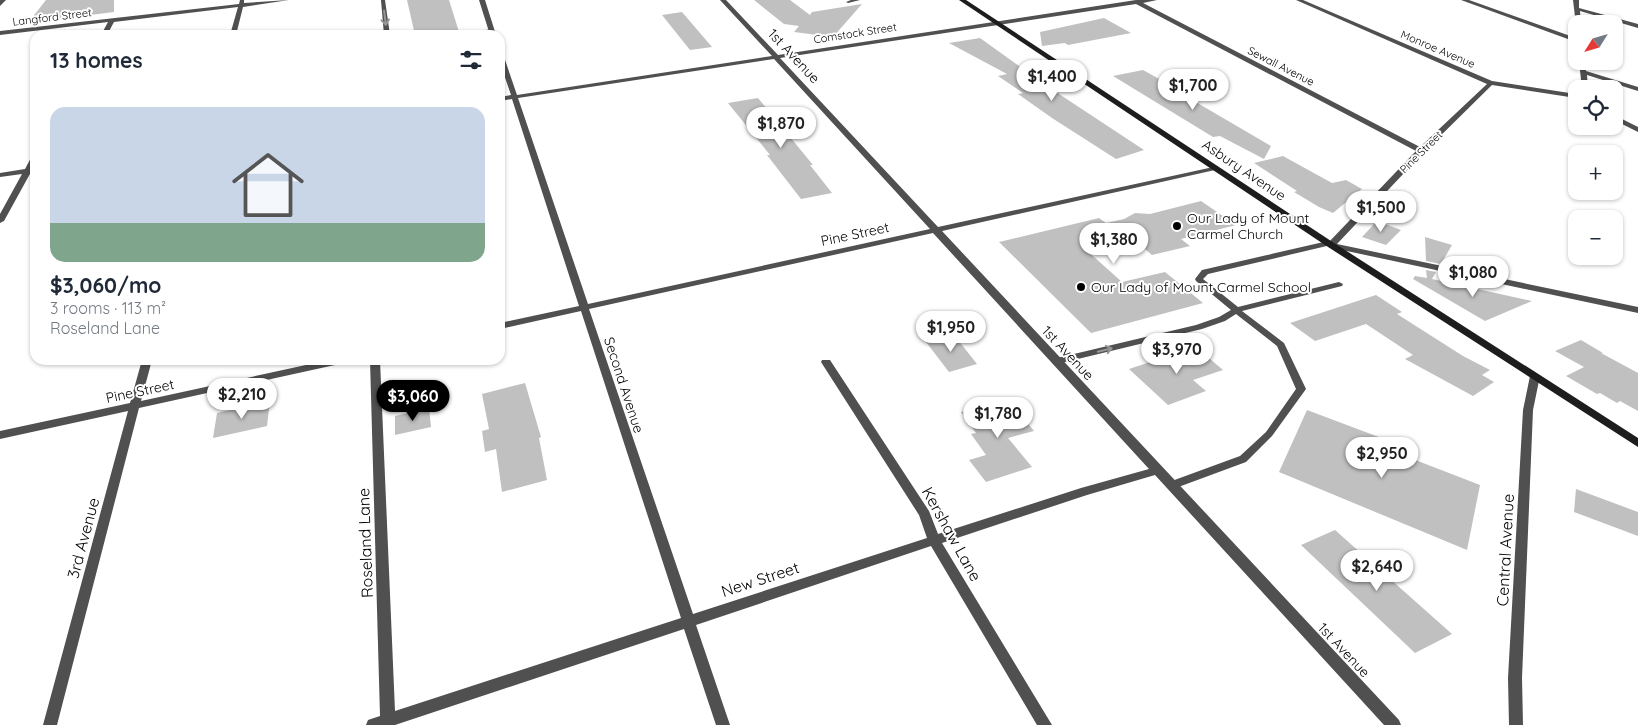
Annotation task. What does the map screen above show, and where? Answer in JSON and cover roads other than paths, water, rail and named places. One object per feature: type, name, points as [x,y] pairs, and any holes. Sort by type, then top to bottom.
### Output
[{"type":"main road","name":"Asbury Avenue","points":[[962,0],[1329,244],[1638,443]]},
{"type":"street","points":[[0,4],[3,0]]},
{"type":"street","name":"Langford Street","points":[[0,32],[241,3],[286,0]]},
{"type":"street","points":[[482,0],[492,30]]},
{"type":"street","name":"1st Avenue","points":[[723,0],[1394,725]]},
{"type":"street","name":"Comstock Street","points":[[505,98],[1134,1],[1154,0]]},
{"type":"street","name":"Monroe Avenue","points":[[1299,0],[1492,83],[1568,95]]},
{"type":"street","points":[[1464,0],[1568,37]]},
{"type":"street","points":[[1576,0],[1577,15]]},
{"type":"street","name":"Sewall Avenue","points":[[1134,1],[1421,150]]},
{"type":"street","points":[[234,30],[241,3]]},
{"type":"street","points":[[1577,9],[1638,26]]},
{"type":"street","points":[[107,30],[112,20]]},
{"type":"street","name":"Second Avenue","points":[[505,69],[723,725]]},
{"type":"street","points":[[1584,80],[1584,72],[1638,89]]},
{"type":"street","name":"Pine Street","points":[[1329,244],[1421,150],[1492,83]]},
{"type":"street","points":[[1623,122],[1638,130]]},
{"type":"street","name":"Pine Street","points":[[505,325],[1215,168]]},
{"type":"street","points":[[0,175],[30,170]]},
{"type":"street","points":[[0,221],[30,173]]},
{"type":"street","points":[[1329,244],[1638,310]]},
{"type":"street","name":"Kershaw Lane","points":[[826,362],[925,514],[934,540],[1045,725]]},
{"type":"street","name":"3rd Avenue","points":[[50,725],[146,365]]},
{"type":"street","name":"Pine Street","points":[[0,435],[321,365]]},
{"type":"street","name":"Roseland Lane","points":[[375,365],[388,723]]},
{"type":"street","name":"Central Avenue","points":[[1516,725],[1516,668],[1528,410],[1535,376]]},
{"type":"street","name":"New Street","points":[[373,725],[388,723],[688,621],[1085,491],[1159,470]]},
{"type":"lane","points":[[383,0],[386,30]]},
{"type":"lane","points":[[848,2],[858,0]]},
{"type":"lane","points":[[1173,485],[1243,458],[1270,434],[1301,388],[1281,345],[1199,279],[1205,272],[1329,244]]},
{"type":"lane","points":[[1057,361],[1199,327],[1222,319],[1236,310],[1339,284]]},
{"type":"place","name":"Our Lady of Mount Carmel Church","points":[[1177,226]]},
{"type":"place","name":"Our Lady of Mount Carmel School","points":[[1081,287]]}]
